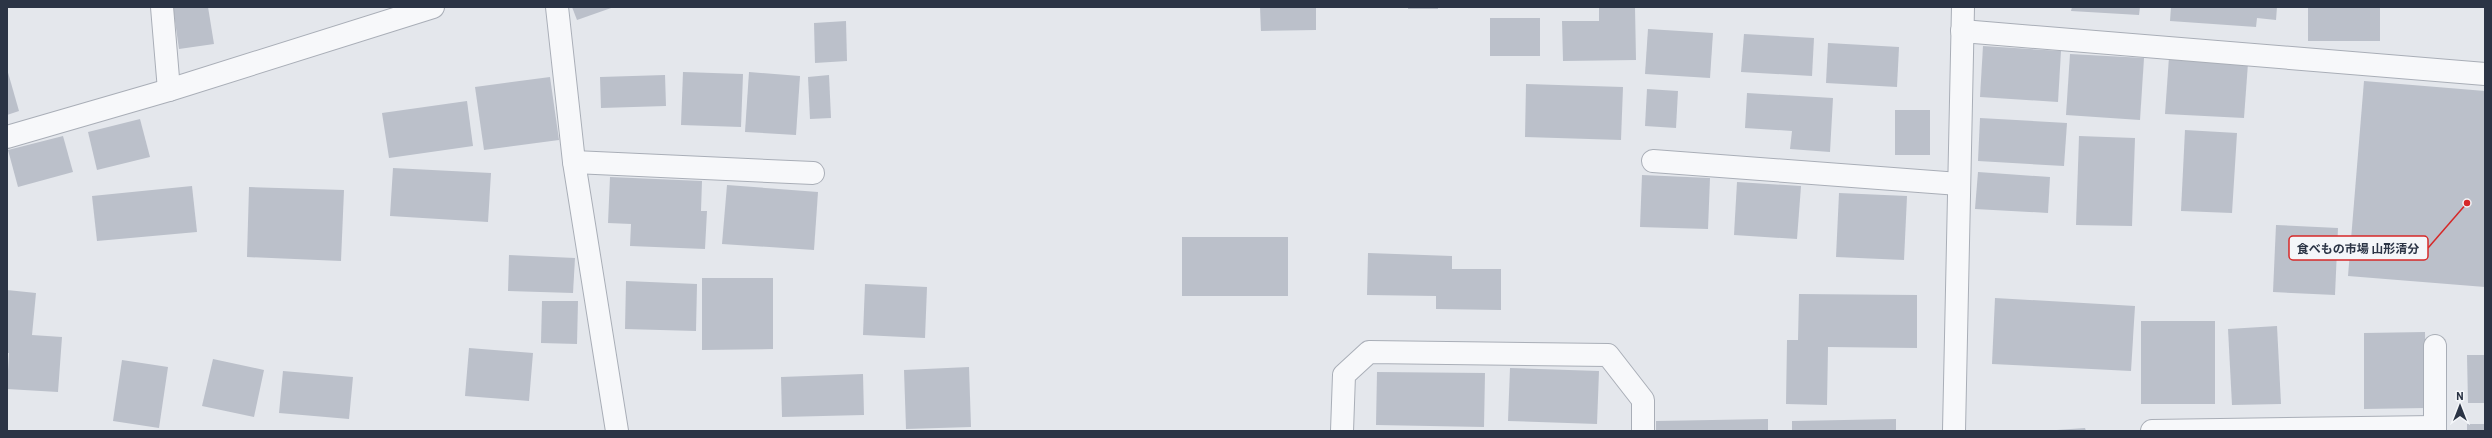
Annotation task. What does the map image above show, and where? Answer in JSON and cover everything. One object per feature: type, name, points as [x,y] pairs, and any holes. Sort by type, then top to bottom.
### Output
[{"type":"street","points":[[162,7],[169,90]]},
{"type":"street","points":[[7,137],[169,90],[434,7]]},
{"type":"street","points":[[558,7],[574,162],[617,431]]},
{"type":"street","points":[[1954,431],[1963,7]]},
{"type":"street","points":[[1962,31],[2485,74]]},
{"type":"street","points":[[1653,161],[1959,184]]},
{"type":"street","points":[[574,162],[813,174]]},
{"type":"street","points":[[2152,431],[2435,429],[2436,346]]},
{"type":"street","points":[[1342,431],[1344,375],[1369,352],[1608,355],[1643,400],[1643,431]]},
{"type":"building","points":[[173,7],[208,7],[214,44],[179,49]]},
{"type":"building","points":[[572,7],[614,7],[577,20]]},
{"type":"building","points":[[1260,7],[1316,7],[1316,30],[1261,31]]},
{"type":"building","points":[[1408,7],[1438,7],[1438,9],[1408,9]]},
{"type":"building","points":[[1599,7],[1635,7],[1636,60],[1563,61],[1562,21],[1599,21]]},
{"type":"building","points":[[2072,7],[2140,7],[2139,15],[2071,11]]},
{"type":"building","points":[[2171,7],[2277,7],[2276,20],[2257,18],[2256,27],[2170,21]]},
{"type":"building","points":[[2308,7],[2380,7],[2380,41],[2308,41]]},
{"type":"building","points":[[1490,18],[1540,18],[1540,56],[1490,56]]},
{"type":"building","points":[[846,21],[847,61],[815,63],[814,23]]},
{"type":"building","points":[[1648,29],[1713,33],[1710,78],[1645,74]]},
{"type":"building","points":[[1744,34],[1814,38],[1812,76],[1741,72]]},
{"type":"building","points":[[1828,43],[1899,47],[1897,87],[1826,83]]},
{"type":"building","points":[[1983,46],[2061,51],[2058,102],[1980,97]]},
{"type":"building","points":[[2070,54],[2144,58],[2140,120],[2066,115]]},
{"type":"building","points":[[2169,57],[2248,63],[2244,118],[2165,114]]},
{"type":"building","points":[[7,69],[19,111],[7,115]]},
{"type":"building","points":[[683,72],[743,74],[741,127],[681,125]]},
{"type":"building","points":[[749,72],[800,76],[796,135],[745,132]]},
{"type":"building","points":[[665,75],[666,106],[601,108],[600,77]]},
{"type":"building","points":[[829,75],[831,118],[810,119],[808,77]]},
{"type":"building","points":[[550,77],[559,140],[484,150],[475,87]]},
{"type":"building","points":[[2364,81],[2485,91],[2485,287],[2348,276]]},
{"type":"building","points":[[1526,84],[1623,87],[1621,140],[1525,137]]},
{"type":"building","points":[[1647,89],[1678,91],[1676,128],[1645,126]]},
{"type":"building","points":[[1747,93],[1833,98],[1830,152],[1790,149],[1792,131],[1745,128]]},
{"type":"building","points":[[467,101],[473,146],[389,158],[382,113]]},
{"type":"building","points":[[1895,110],[1930,110],[1930,155],[1895,155]]},
{"type":"building","points":[[1980,118],[2067,123],[2064,166],[1978,161]]},
{"type":"building","points":[[140,119],[150,157],[97,170],[88,132]]},
{"type":"building","points":[[2185,130],[2237,133],[2232,213],[2181,211]]},
{"type":"building","points":[[63,136],[73,172],[18,187],[8,150]]},
{"type":"building","points":[[2079,136],[2135,138],[2132,226],[2076,225]]},
{"type":"building","points":[[393,168],[491,173],[488,222],[390,216]]},
{"type":"building","points":[[1978,172],[2050,177],[2048,213],[1975,209]]},
{"type":"building","points":[[1642,175],[1710,178],[1708,229],[1640,227]]},
{"type":"building","points":[[610,177],[702,181],[701,211],[707,211],[705,249],[630,246],[631,224],[608,223]]},
{"type":"building","points":[[1737,182],[1801,186],[1797,239],[1734,235]]},
{"type":"building","points":[[727,185],[818,192],[814,250],[722,244]]},
{"type":"building","points":[[192,186],[197,232],[97,241],[92,196]]},
{"type":"building","points":[[249,187],[344,190],[341,261],[247,257]]},
{"type":"building","points":[[1839,193],[1907,196],[1904,260],[1836,257]]},
{"type":"building","points":[[2276,225],[2338,228],[2335,295],[2273,292]]},
{"type":"building","points":[[1182,237],[1288,237],[1288,296],[1182,296]]},
{"type":"building","points":[[1368,253],[1452,256],[1452,269],[1501,269],[1501,310],[1436,309],[1436,296],[1367,295]]},
{"type":"building","points":[[509,255],[575,258],[573,293],[508,291]]},
{"type":"building","points":[[702,278],[773,278],[773,349],[702,350]]},
{"type":"building","points":[[626,281],[697,284],[696,331],[625,329]]},
{"type":"building","points":[[865,284],[927,287],[925,338],[863,335]]},
{"type":"building","points":[[7,290],[36,293],[32,335],[62,337],[58,392],[7,389],[9,353],[7,353]]},
{"type":"building","points":[[1799,294],[1917,295],[1917,348],[1828,347],[1827,405],[1786,404],[1787,340],[1798,340]]},
{"type":"building","points":[[1995,298],[2135,306],[2131,371],[1992,364]]},
{"type":"building","points":[[542,301],[578,301],[577,344],[541,343]]},
{"type":"building","points":[[2141,321],[2215,321],[2215,404],[2141,404]]},
{"type":"building","points":[[2277,326],[2281,404],[2232,405],[2228,329]]},
{"type":"building","points":[[2425,332],[2426,408],[2364,409],[2364,333]]},
{"type":"building","points":[[469,348],[533,353],[529,401],[465,396]]},
{"type":"building","points":[[2467,355],[2485,355],[2485,403],[2468,403]]},
{"type":"building","points":[[213,359],[264,370],[254,417],[202,406]]},
{"type":"building","points":[[122,360],[168,367],[159,428],[113,421]]},
{"type":"building","points":[[969,367],[971,427],[906,429],[904,370]]},
{"type":"building","points":[[1510,368],[1599,371],[1597,424],[1508,421]]},
{"type":"building","points":[[283,371],[353,377],[349,419],[279,413]]},
{"type":"building","points":[[1377,372],[1485,373],[1484,427],[1376,425]]},
{"type":"building","points":[[863,374],[864,415],[782,417],[781,377]]},
{"type":"building","points":[[1768,419],[1768,431],[1656,431],[1656,421]]},
{"type":"building","points":[[1896,419],[1896,431],[1792,431],[1792,421]]},
{"type":"building","points":[[2467,424],[2485,424],[2485,431],[2467,431]]},
{"type":"building","points":[[2085,428],[2086,431],[2057,431],[2057,430]]},
{"type":"place","name":"食べもの市場 山形清分","points":[[2467,203]]}]
